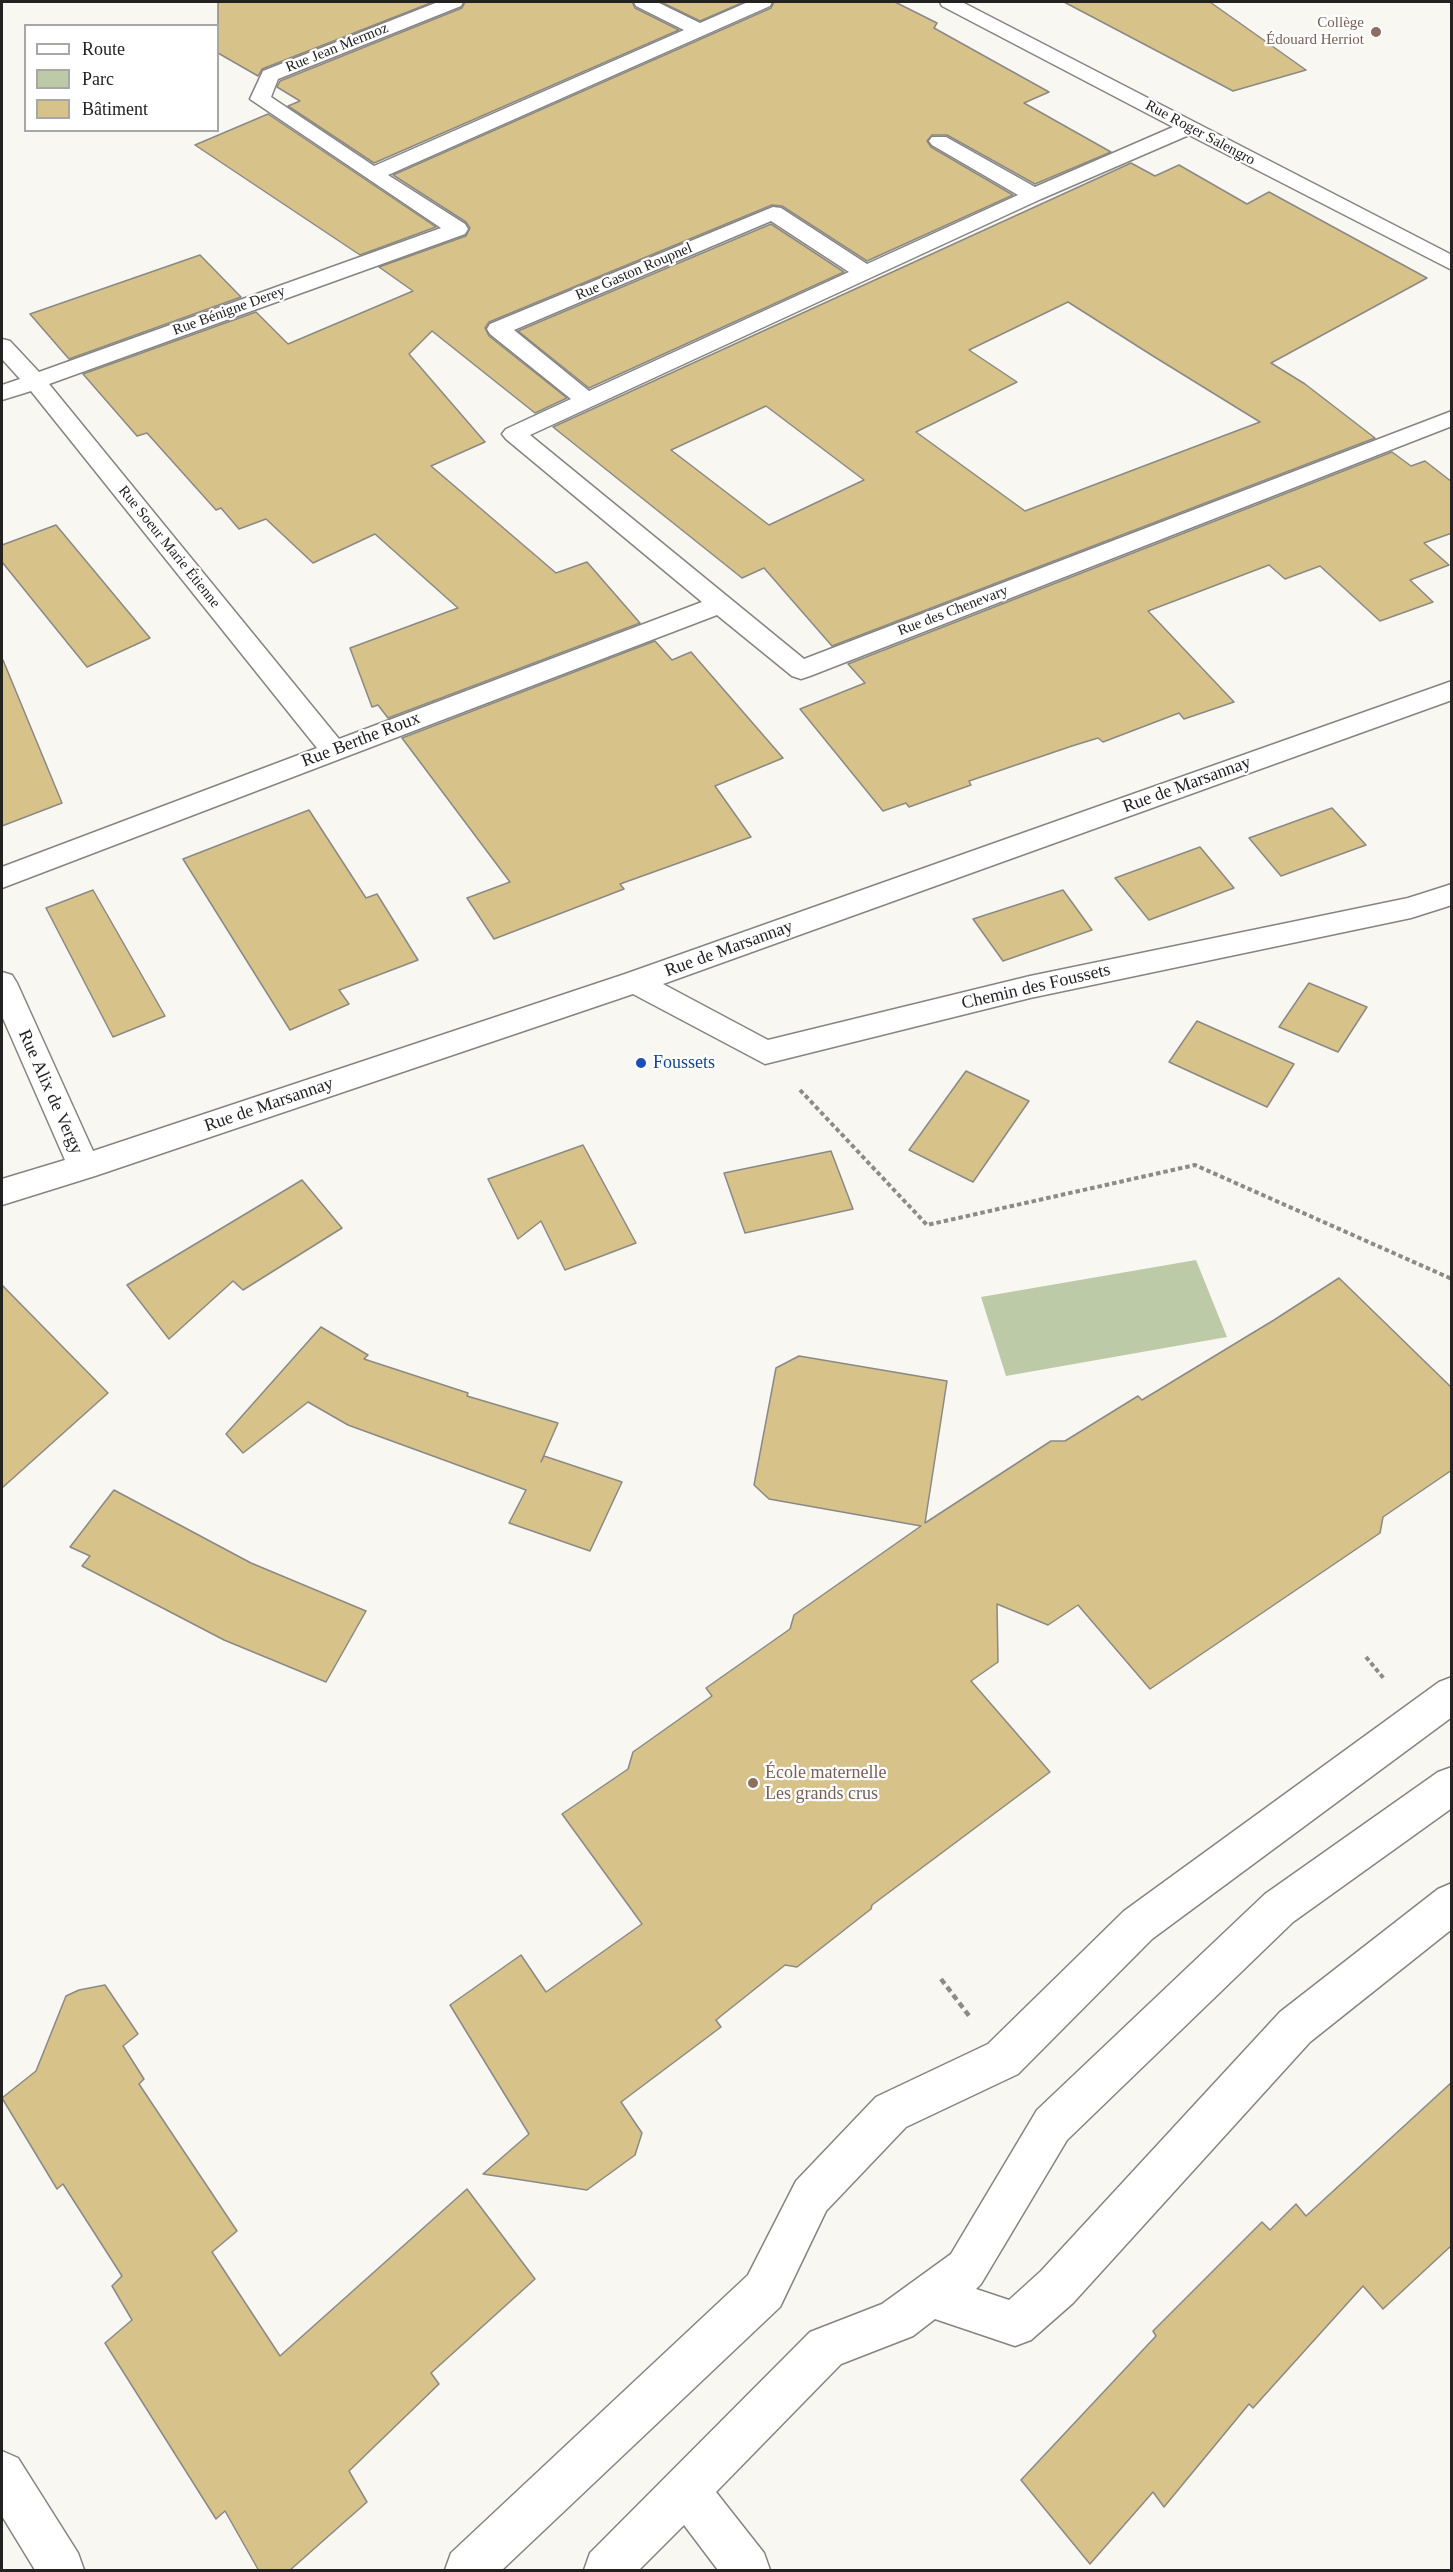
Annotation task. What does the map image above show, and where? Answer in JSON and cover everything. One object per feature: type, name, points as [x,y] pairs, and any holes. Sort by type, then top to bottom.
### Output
[{"type":"street","name":"Rue Jean Mermoz","points":[[454,2],[270,75],[260,99],[457,229]]},
{"type":"street","points":[[643,2],[699,30]]},
{"type":"street","points":[[373,174],[763,2]]},
{"type":"street","name":"Rue Roger Salengro","points":[[949,2],[1452,264]]},
{"type":"street","points":[[588,401],[1034,195],[1190,127]]},
{"type":"street","points":[[939,141],[1034,195]]},
{"type":"street","name":"Rue Gaston Roupnel","points":[[588,401],[498,329],[773,213],[866,273]]},
{"type":"street","name":"Rue Bénigne Derey","points":[[2,393],[457,229]]},
{"type":"street","name":"Rue Soeur Marie Étienne","points":[[2,346],[35,381],[333,750]]},
{"type":"street","name":"Rue des Chenevary","points":[[588,401],[514,434],[801,670],[1452,418]]},
{"type":"street","name":"Rue Berthe Roux","points":[[2,879],[333,750],[721,604]]},
{"type":"street","name":"Rue de Marsannay","points":[[2,1192],[84,1167],[635,982],[1452,690]]},
{"type":"street","name":"Chemin des Foussets","points":[[765,1052],[1030,987],[1411,908],[1452,894]]},
{"type":"street","points":[[635,982],[765,1052]]},
{"type":"street","name":"Rue Alix de Vergy","points":[[2,983],[84,1167]]},
{"type":"street","points":[[468,2571],[764,2290],[811,2196],[891,2112],[1003,2060],[1138,1925],[1452,1694]]},
{"type":"street","points":[[607,2571],[826,2348],[897,2320],[966,2269],[1052,2126],[1279,1908],[1452,1785]]},
{"type":"street","points":[[930,2295],[1015,2324],[1058,2287],[1294,2027],[1452,1903]]},
{"type":"street","points":[[2,2474],[61,2571]]},
{"type":"street","points":[[686,2490],[747,2571]]},
{"type":"path","points":[[765,1052],[927,1225],[1195,1166],[1452,1279]]},
{"type":"green space","points":[[1196,1260],[1227,1337],[1006,1376],[981,1297]]},
{"type":"building","points":[[218,2],[433,2],[262,69],[258,76],[219,54]]},
{"type":"building","points":[[465,2],[632,2],[635,8],[679,30],[374,163],[288,106],[300,101],[277,87],[280,81],[462,8]]},
{"type":"building","points":[[661,2],[744,2],[700,21]]},
{"type":"building","points":[[774,2],[895,2],[937,23],[934,28],[1049,92],[1024,103],[1111,152],[1035,184],[947,135],[932,135],[927,141],[931,147],[1013,195],[867,261],[782,206],[772,205],[489,322],[485,328],[489,336],[567,398],[535,413],[432,331],[409,354],[485,442],[431,466],[556,573],[587,562],[640,623],[388,718],[378,705],[372,707],[350,648],[458,608],[375,534],[313,563],[266,519],[239,529],[221,508],[216,510],[147,433],[137,436],[83,374],[256,312],[288,344],[413,291],[379,267],[466,236],[470,228],[466,222],[393,175],[771,8]]},
{"type":"building","points":[[1064,2],[1210,2],[1306,70],[1233,91]]},
{"type":"building","points":[[268,114],[436,227],[360,255],[195,145]]},
{"type":"building","points":[[1131,163],[1155,176],[1179,165],[1247,204],[1269,192],[1427,278],[1271,363],[1305,384],[1375,438],[832,646],[764,568],[742,578],[553,427]],"holes":[[[1068,302],[1153,356],[1260,422],[1025,511],[916,432],[1017,382],[969,350]],[[766,406],[864,480],[769,525],[671,450]]]},
{"type":"building","points":[[771,224],[844,272],[589,388],[518,331]]},
{"type":"building","points":[[200,255],[241,297],[69,359],[30,314]]},
{"type":"building","points":[[1392,452],[1411,466],[1425,461],[1452,482],[1452,533],[1424,543],[1449,565],[1410,580],[1433,602],[1380,621],[1320,566],[1285,579],[1269,565],[1148,611],[1234,702],[1184,719],[1179,713],[1103,742],[1098,738],[1072,746],[969,781],[971,785],[909,807],[906,803],[883,811],[800,709],[865,683],[848,664]]},
{"type":"building","points":[[56,525],[150,638],[87,667],[2,562],[2,545]]},
{"type":"building","points":[[655,641],[672,660],[691,652],[783,758],[715,786],[751,837],[620,884],[624,889],[494,939],[467,898],[510,882],[402,738]]},
{"type":"building","points":[[2,660],[62,803],[2,826]]},
{"type":"building","points":[[1332,808],[1366,845],[1281,876],[1249,838]]},
{"type":"building","points":[[309,810],[366,898],[377,894],[418,960],[339,990],[349,1004],[290,1030],[183,859]]},
{"type":"building","points":[[1200,847],[1234,888],[1149,920],[1115,878]]},
{"type":"building","points":[[93,890],[165,1016],[113,1037],[46,908]]},
{"type":"building","points":[[1063,890],[1092,930],[1003,961],[973,919]]},
{"type":"building","points":[[1309,983],[1367,1007],[1338,1052],[1279,1027]]},
{"type":"building","points":[[1197,1021],[1294,1064],[1267,1107],[1169,1062]]},
{"type":"building","points":[[966,1071],[1029,1101],[973,1182],[909,1150]]},
{"type":"building","points":[[583,1145],[636,1243],[565,1270],[541,1221],[518,1239],[488,1179]]},
{"type":"building","points":[[831,1151],[853,1209],[745,1233],[724,1173]]},
{"type":"building","points":[[302,1180],[342,1228],[243,1290],[233,1281],[169,1339],[127,1285]]},
{"type":"building","points":[[1339,1278],[1452,1388],[1452,1470],[1383,1517],[1380,1533],[1150,1689],[1078,1605],[1048,1625],[997,1604],[998,1662],[971,1681],[1050,1772],[872,1905],[871,1909],[797,1967],[785,1965],[716,2020],[721,2027],[621,2102],[642,2133],[635,2155],[587,2190],[483,2174],[529,2134],[450,2005],[521,1955],[546,1992],[642,1924],[562,1814],[628,1769],[633,1752],[712,1696],[706,1688],[790,1629],[794,1615],[921,1526],[769,1499],[754,1485],[776,1368],[799,1356],[947,1381],[925,1523],[1051,1441],[1065,1441],[1138,1396],[1142,1400]]},
{"type":"building","points":[[2,1285],[108,1393],[2,1488]]},
{"type":"building","points":[[321,1327],[368,1355],[364,1359],[468,1393],[467,1396],[558,1423],[541,1462],[544,1456],[622,1482],[590,1551],[509,1523],[526,1490],[348,1425],[308,1402],[243,1453],[226,1434]]},
{"type":"building","points":[[114,1490],[251,1563],[366,1611],[326,1682],[224,1640],[82,1566],[90,1556],[70,1547]]},
{"type":"building","points":[[105,1985],[138,2034],[123,2046],[144,2079],[139,2084],[237,2231],[212,2252],[280,2356],[467,2189],[535,2279],[431,2373],[439,2384],[349,2471],[367,2502],[289,2571],[259,2571],[225,2511],[216,2519],[105,2343],[132,2320],[112,2286],[122,2276],[63,2184],[57,2189],[2,2098],[36,2071],[66,1996],[79,1990]]},
{"type":"building","points":[[1452,2082],[1452,2245],[1383,2309],[1363,2286],[1253,2408],[1249,2404],[1164,2507],[1153,2492],[1090,2564],[1021,2480],[1156,2336],[1153,2331],[1262,2222],[1270,2230],[1296,2204],[1306,2216]]},
{"type":"place","name":"Collège Édouard Herriot","points":[[1376,32]]},
{"type":"place","name":"Foussets","points":[[641,1063]]},
{"type":"place","name":"École maternelle Les grands crus","points":[[753,1783]]}]
